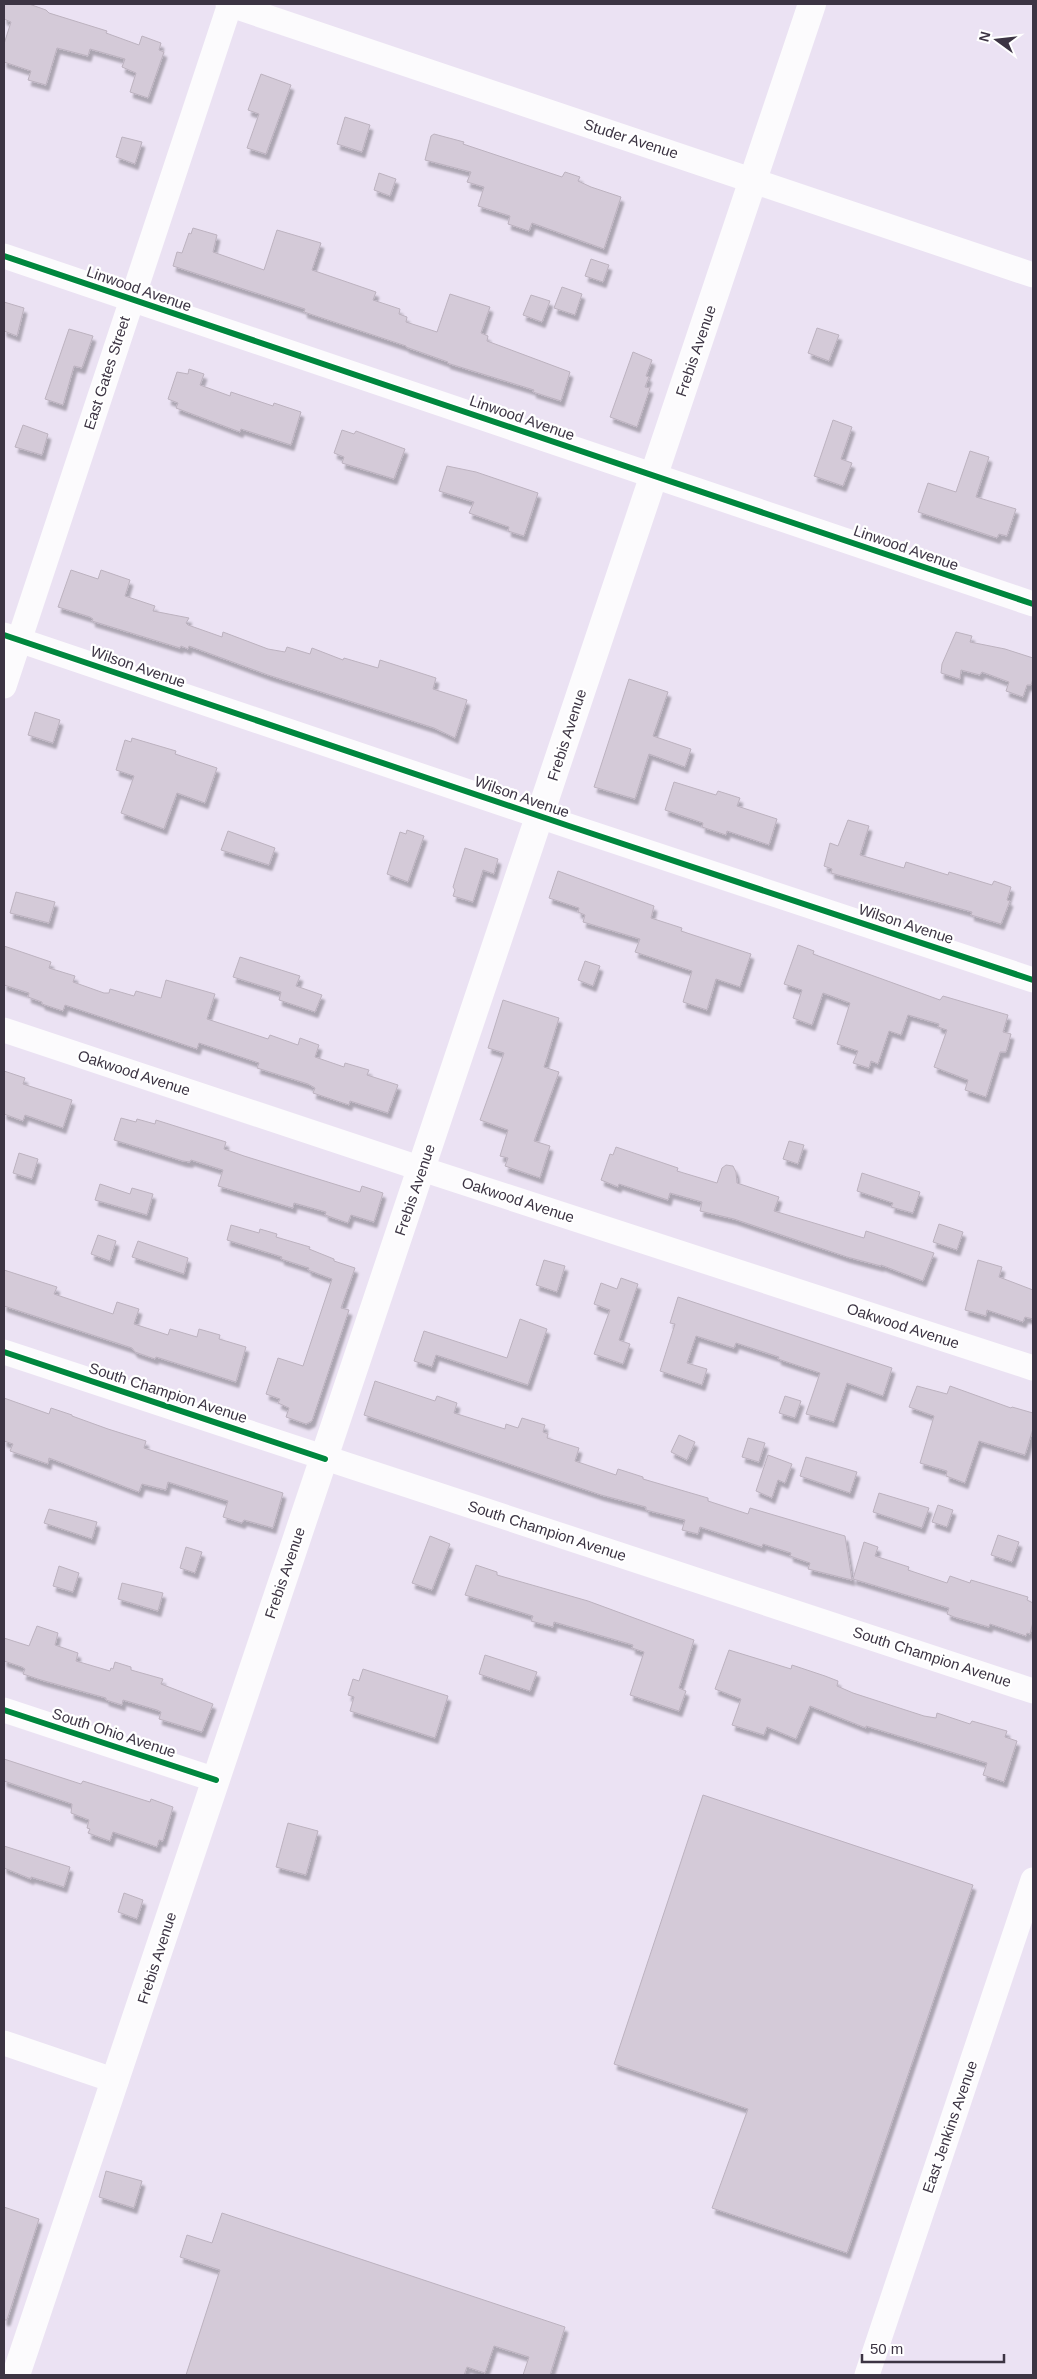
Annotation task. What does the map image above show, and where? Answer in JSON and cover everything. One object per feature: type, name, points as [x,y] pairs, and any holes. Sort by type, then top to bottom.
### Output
[{"type":"main road","name":"Frebis Avenue","points":[[16,2375],[812,4]]},
{"type":"street","name":"Studer Avenue","points":[[229,4],[1033,275]]},
{"type":"street","name":"East Gates Street","points":[[4,686],[12,637],[132,300],[229,4]]},
{"type":"street","name":"Linwood Avenue","points":[[4,256],[1033,604]]},
{"type":"street","name":"Wilson Avenue","points":[[12,637],[540,816],[1033,980]]},
{"type":"street","name":"Oakwood Avenue","points":[[4,1030],[422,1169],[1033,1368]]},
{"type":"street","name":"South Champion Avenue","points":[[4,1352],[1033,1691]]},
{"type":"street","name":"South Ohio Avenue","points":[[4,1710],[216,1780]]},
{"type":"street","name":"East Jenkins Avenue","points":[[867,2375],[1033,1880]]},
{"type":"street","points":[[4,2043],[116,2081]]},
{"type":"building","points":[[4,4],[29,4],[46,10],[49,13],[107,31],[106,33],[139,45],[142,36],[161,43],[159,50],[164,52],[148,98],[130,92],[136,73],[122,67],[125,59],[90,49],[88,56],[57,48],[46,85],[28,80],[31,71],[4,62],[4,44],[11,22],[4,19]]},
{"type":"building","points":[[261,74],[291,85],[266,154],[247,148],[259,114],[248,110]]},
{"type":"building","points":[[345,117],[370,125],[362,152],[337,144]]},
{"type":"building","points":[[434,134],[464,142],[463,144],[562,177],[565,172],[580,177],[578,181],[621,197],[604,249],[532,223],[529,231],[508,224],[510,216],[478,206],[484,187],[467,182],[471,172],[425,160],[431,136]]},
{"type":"building","points":[[122,137],[142,142],[135,164],[116,157]]},
{"type":"building","points":[[379,173],[396,179],[390,196],[374,190]]},
{"type":"building","points":[[193,228],[217,235],[213,252],[264,270],[277,230],[321,243],[312,270],[376,292],[373,300],[400,309],[399,314],[407,317],[406,322],[437,332],[450,294],[490,307],[481,333],[488,336],[487,341],[570,372],[561,401],[533,392],[534,390],[447,363],[406,346],[304,312],[305,309],[173,266],[177,252],[182,253],[189,233],[191,234]]},
{"type":"building","points":[[591,259],[609,265],[603,282],[585,276]]},
{"type":"building","points":[[562,287],[582,294],[575,315],[554,308]]},
{"type":"building","points":[[531,295],[550,301],[542,322],[523,315]]},
{"type":"building","points":[[4,302],[24,308],[17,336],[4,331]]},
{"type":"building","points":[[817,328],[839,335],[829,361],[808,353]]},
{"type":"building","points":[[69,329],[93,336],[82,368],[74,366],[63,405],[45,399]]},
{"type":"building","points":[[633,352],[652,360],[646,376],[649,377],[645,387],[650,388],[637,427],[610,417]]},
{"type":"building","points":[[189,369],[204,374],[200,385],[230,396],[231,392],[273,406],[274,403],[301,412],[291,445],[241,429],[240,432],[176,408],[178,403],[168,399],[177,372],[188,374]]},
{"type":"building","points":[[833,420],[852,427],[841,459],[852,463],[843,486],[814,476]]},
{"type":"building","points":[[23,425],[48,434],[42,455],[15,447]]},
{"type":"building","points":[[342,430],[354,434],[356,431],[405,449],[394,479],[342,463],[344,457],[334,453]]},
{"type":"building","points":[[970,451],[989,457],[976,497],[1016,509],[1007,536],[999,534],[997,538],[918,512],[928,483],[956,492]]},
{"type":"building","points":[[447,466],[476,472],[538,493],[524,536],[508,531],[509,527],[469,513],[474,502],[439,491]]},
{"type":"building","points":[[71,570],[98,579],[101,570],[130,580],[125,596],[155,606],[153,611],[189,618],[186,623],[188,625],[222,637],[223,632],[268,649],[285,652],[287,647],[310,654],[312,648],[343,660],[344,658],[378,668],[380,660],[436,678],[433,689],[467,700],[455,738],[434,728],[268,675],[189,646],[188,649],[181,646],[180,648],[92,621],[93,619],[90,617],[58,607]]},
{"type":"building","points":[[956,632],[972,636],[970,642],[1005,649],[1033,658],[1033,679],[1031,685],[1027,685],[1023,697],[1006,691],[1009,682],[982,672],[980,675],[961,670],[960,679],[941,673],[942,664]]},
{"type":"building","points":[[629,679],[668,692],[653,736],[691,749],[685,767],[649,754],[635,799],[594,787]]},
{"type":"building","points":[[35,712],[60,720],[53,743],[28,735]]},
{"type":"building","points":[[132,738],[176,751],[175,754],[217,768],[205,803],[177,793],[164,829],[121,813],[134,776],[116,770],[125,740],[131,742]]},
{"type":"building","points":[[674,782],[716,795],[718,791],[740,798],[737,806],[777,819],[769,845],[727,831],[726,835],[702,827],[703,823],[665,810]]},
{"type":"building","points":[[848,820],[869,826],[860,855],[904,868],[906,862],[948,875],[949,872],[992,885],[994,881],[1011,887],[1007,900],[1010,901],[1001,924],[971,915],[972,912],[831,873],[832,869],[824,866],[830,843],[838,846]]},
{"type":"building","points":[[407,830],[424,836],[408,882],[387,874],[400,832],[406,834]]},
{"type":"building","points":[[228,831],[275,848],[269,865],[221,850]]},
{"type":"building","points":[[465,848],[498,859],[494,874],[483,870],[473,902],[453,896],[455,890],[453,887]]},
{"type":"building","points":[[558,871],[654,906],[651,918],[682,928],[681,931],[751,954],[740,987],[716,979],[707,1010],[683,1002],[692,971],[635,952],[640,939],[583,922],[585,915],[578,912],[579,908],[549,898]]},
{"type":"building","points":[[16,892],[55,902],[49,923],[10,913]]},
{"type":"building","points":[[798,945],[814,951],[813,954],[940,1000],[943,996],[1008,1015],[1003,1032],[1011,1034],[1006,1052],[1000,1052],[986,1097],[965,1090],[968,1080],[934,1067],[947,1030],[938,1027],[939,1024],[908,1015],[901,1035],[889,1031],[878,1064],[871,1061],[869,1068],[853,1063],[858,1051],[837,1044],[850,1003],[823,993],[812,1025],[793,1018],[802,990],[784,984]]},
{"type":"building","points":[[4,946],[51,962],[49,968],[75,976],[73,982],[104,993],[109,993],[110,989],[134,996],[136,991],[161,998],[166,980],[215,994],[207,1019],[268,1039],[270,1035],[298,1045],[300,1038],[319,1045],[315,1057],[344,1067],[345,1063],[369,1070],[367,1075],[398,1085],[388,1113],[350,1101],[349,1105],[313,1093],[315,1088],[308,1084],[257,1068],[259,1063],[199,1043],[197,1049],[65,1005],[63,1011],[42,1004],[42,1002],[28,997],[29,993],[4,985]]},
{"type":"building","points":[[240,957],[300,976],[296,986],[322,995],[315,1012],[279,1000],[281,992],[233,977]]},
{"type":"building","points":[[585,961],[600,966],[593,986],[578,980]]},
{"type":"building","points":[[503,1000],[559,1018],[544,1067],[559,1072],[534,1141],[550,1146],[540,1178],[505,1166],[508,1158],[500,1156],[508,1130],[480,1120],[504,1053],[488,1048]]},
{"type":"building","points":[[4,1071],[25,1078],[23,1084],[72,1100],[63,1128],[25,1115],[23,1121],[4,1114]]},
{"type":"building","points":[[121,1118],[136,1122],[137,1119],[155,1124],[156,1120],[226,1142],[224,1149],[244,1156],[360,1192],[362,1186],[383,1193],[374,1222],[351,1215],[348,1223],[325,1215],[326,1212],[294,1203],[293,1208],[218,1186],[223,1170],[191,1160],[190,1162],[183,1161],[114,1140]]},
{"type":"building","points":[[789,1141],[804,1145],[798,1164],[783,1159]]},
{"type":"building","points":[[616,1147],[678,1168],[677,1171],[717,1183],[722,1168],[726,1165],[733,1166],[736,1172],[737,1183],[779,1197],[774,1211],[864,1238],[866,1231],[934,1253],[923,1281],[881,1265],[847,1257],[734,1219],[700,1211],[702,1202],[670,1193],[668,1200],[619,1184],[618,1187],[601,1180],[610,1154],[613,1155]]},
{"type":"building","points":[[19,1153],[38,1159],[32,1179],[13,1173]]},
{"type":"building","points":[[862,1173],[920,1192],[913,1213],[891,1207],[893,1203],[857,1191]]},
{"type":"building","points":[[100,1184],[130,1194],[132,1188],[153,1194],[147,1215],[95,1200]]},
{"type":"building","points":[[939,1224],[963,1232],[957,1250],[933,1242]]},
{"type":"building","points":[[231,1225],[259,1233],[260,1229],[277,1234],[276,1237],[310,1247],[309,1249],[334,1259],[334,1261],[355,1268],[341,1308],[349,1310],[312,1421],[306,1424],[286,1417],[289,1408],[278,1403],[280,1399],[266,1394],[278,1358],[303,1366],[332,1279],[308,1270],[309,1268],[281,1259],[282,1257],[227,1240]]},
{"type":"building","points":[[98,1235],[116,1241],[110,1261],[91,1254]]},
{"type":"building","points":[[138,1241],[188,1258],[184,1274],[132,1257]]},
{"type":"building","points":[[544,1260],[565,1266],[557,1292],[536,1285]]},
{"type":"building","points":[[978,1260],[1002,1267],[999,1277],[1033,1290],[1033,1319],[1025,1317],[1023,1322],[987,1310],[986,1316],[965,1310]]},
{"type":"building","points":[[4,1270],[57,1287],[54,1294],[113,1314],[117,1302],[139,1309],[134,1324],[168,1335],[170,1329],[197,1337],[199,1329],[220,1335],[219,1339],[246,1347],[236,1382],[156,1357],[155,1359],[135,1352],[132,1348],[4,1306]]},
{"type":"building","points":[[621,1278],[638,1284],[619,1340],[630,1344],[623,1364],[594,1354],[610,1310],[594,1304],[601,1283],[617,1289]]},
{"type":"building","points":[[678,1297],[892,1368],[883,1396],[847,1383],[834,1422],[806,1414],[820,1373],[736,1343],[734,1348],[696,1336],[687,1363],[707,1369],[702,1385],[660,1371],[675,1324],[670,1323]]},
{"type":"building","points":[[520,1319],[547,1329],[528,1385],[436,1355],[432,1367],[414,1361],[424,1331],[507,1358]]},
{"type":"building","points":[[375,1381],[435,1401],[437,1396],[457,1403],[454,1413],[505,1429],[506,1424],[518,1428],[522,1418],[545,1425],[543,1432],[548,1434],[547,1438],[579,1448],[575,1461],[616,1475],[618,1469],[643,1477],[643,1479],[708,1498],[708,1501],[748,1514],[750,1508],[845,1536],[852,1580],[808,1569],[810,1563],[790,1556],[791,1553],[763,1544],[762,1547],[700,1527],[698,1534],[682,1530],[685,1520],[646,1510],[646,1507],[601,1495],[364,1415]]},
{"type":"building","points":[[917,1386],[947,1394],[950,1386],[1011,1408],[1033,1413],[1033,1429],[1025,1455],[979,1441],[965,1483],[946,1476],[947,1471],[920,1463],[934,1416],[909,1407]]},
{"type":"building","points":[[785,1396],[801,1401],[795,1418],[779,1413]]},
{"type":"building","points":[[4,1398],[49,1414],[51,1408],[72,1415],[146,1441],[144,1448],[283,1493],[273,1528],[244,1520],[242,1523],[223,1517],[228,1501],[168,1482],[166,1490],[142,1484],[139,1492],[49,1458],[48,1464],[10,1451],[13,1444],[4,1441]]},
{"type":"building","points":[[679,1435],[695,1442],[687,1460],[671,1452]]},
{"type":"building","points":[[748,1438],[765,1443],[759,1462],[742,1457]]},
{"type":"building","points":[[768,1455],[792,1464],[785,1483],[778,1480],[772,1498],[756,1491]]},
{"type":"building","points":[[806,1457],[857,1472],[850,1493],[800,1476]]},
{"type":"building","points":[[879,1493],[929,1508],[922,1528],[873,1512]]},
{"type":"building","points":[[938,1505],[953,1510],[947,1527],[932,1522]]},
{"type":"building","points":[[49,1509],[97,1522],[92,1539],[44,1523]]},
{"type":"building","points":[[998,1535],[1019,1542],[1012,1562],[991,1555]]},
{"type":"building","points":[[430,1536],[450,1544],[432,1590],[412,1583]]},
{"type":"building","points":[[864,1542],[878,1547],[875,1556],[909,1567],[908,1570],[947,1583],[950,1576],[970,1583],[971,1580],[1028,1597],[1027,1600],[1033,1603],[1033,1622],[1030,1634],[1027,1633],[1026,1636],[990,1624],[989,1627],[954,1617],[947,1614],[949,1608],[853,1579]]},
{"type":"building","points":[[186,1547],[202,1552],[195,1573],[180,1568]]},
{"type":"building","points":[[476,1565],[497,1572],[497,1575],[588,1601],[694,1640],[679,1688],[686,1691],[679,1711],[630,1695],[644,1652],[632,1648],[633,1645],[554,1622],[553,1627],[531,1621],[533,1616],[465,1595]]},
{"type":"building","points":[[59,1566],[79,1573],[73,1592],[53,1586]]},
{"type":"building","points":[[122,1583],[163,1593],[158,1611],[118,1599]]},
{"type":"building","points":[[37,1626],[58,1633],[55,1645],[78,1653],[76,1661],[110,1671],[111,1668],[113,1669],[115,1662],[131,1667],[131,1670],[163,1679],[161,1684],[213,1704],[202,1732],[159,1719],[161,1712],[157,1710],[123,1700],[122,1705],[106,1700],[106,1698],[23,1674],[25,1669],[4,1661],[4,1638],[29,1646]]},
{"type":"building","points":[[729,1650],[791,1669],[792,1665],[825,1676],[838,1681],[837,1686],[853,1693],[924,1716],[936,1718],[937,1713],[970,1724],[972,1721],[1007,1731],[1005,1737],[1017,1741],[1004,1782],[983,1775],[987,1763],[866,1726],[866,1728],[810,1706],[796,1739],[767,1727],[764,1735],[732,1725],[741,1699],[715,1689]]},
{"type":"building","points":[[485,1655],[537,1672],[530,1691],[479,1674]]},
{"type":"building","points":[[363,1669],[448,1696],[435,1738],[350,1711],[354,1697],[348,1695],[353,1679],[359,1681]]},
{"type":"building","points":[[4,1759],[81,1784],[83,1781],[150,1802],[151,1799],[173,1807],[163,1841],[159,1840],[157,1847],[113,1832],[110,1841],[88,1833],[90,1829],[87,1828],[89,1820],[71,1813],[72,1804],[4,1781]]},
{"type":"building","points":[[703,1795],[973,1885],[847,2253],[712,2208],[748,2109],[614,2064]]},
{"type":"building","points":[[288,1823],[318,1831],[306,1875],[276,1867]]},
{"type":"building","points":[[4,1846],[70,1867],[64,1887],[31,1877],[31,1879],[4,1868]]},
{"type":"building","points":[[124,1893],[143,1900],[137,1919],[118,1912]]},
{"type":"building","points":[[106,2171],[142,2181],[134,2208],[99,2197]]},
{"type":"building","points":[[4,2207],[39,2219],[7,2320],[4,2320]]},
{"type":"building","points":[[222,2213],[565,2327],[550,2375],[523,2375],[529,2357],[494,2346],[485,2373],[467,2367],[464,2375],[186,2375],[220,2270],[180,2257],[187,2235],[212,2243]]},
{"type":"cycle path","points":[[4,256],[1033,604]]},
{"type":"cycle path","points":[[4,635],[1033,980]]},
{"type":"cycle path","points":[[4,1352],[325,1459]]},
{"type":"cycle path","points":[[4,1710],[216,1780]]}]
